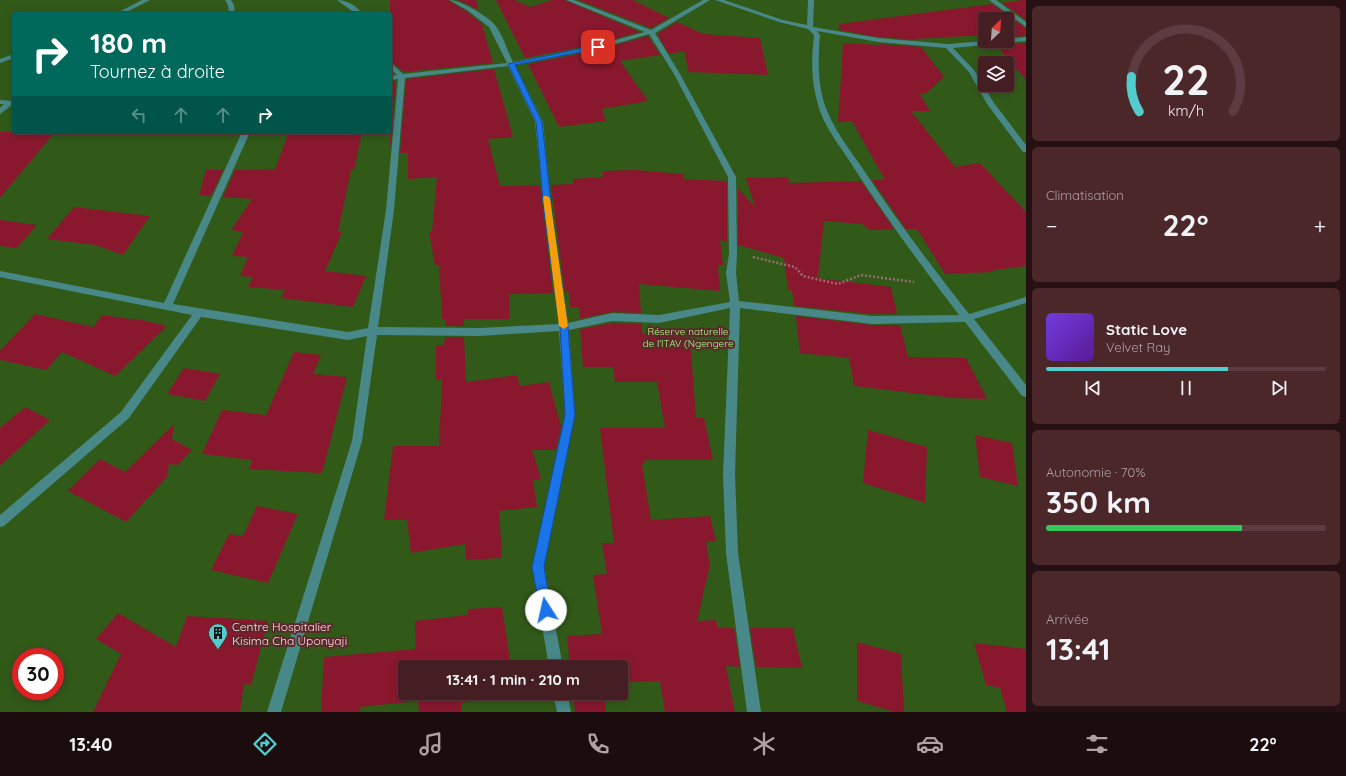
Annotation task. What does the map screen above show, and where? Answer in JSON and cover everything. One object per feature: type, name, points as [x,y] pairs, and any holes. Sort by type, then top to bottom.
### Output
[{"type":"street","points":[[122,12],[147,0]]},
{"type":"street","points":[[228,0],[231,5],[232,12]]},
{"type":"street","points":[[340,0],[358,12]]},
{"type":"street","points":[[452,0],[492,26],[512,64],[539,122],[548,212],[564,327],[570,415],[538,567],[555,660]]},
{"type":"street","points":[[569,0],[650,32],[658,42],[677,74],[732,178],[733,254],[731,273],[735,304],[729,474],[732,553],[754,712]]},
{"type":"street","points":[[392,78],[512,64],[598,47],[650,32],[707,0]]},
{"type":"street","points":[[718,0],[781,21],[810,28],[878,40],[948,46],[978,43]]},
{"type":"street","points":[[810,28],[811,0]]},
{"type":"street","points":[[992,0],[1026,25]]},
{"type":"street","points":[[810,28],[818,35],[814,64],[818,90],[824,112],[837,136],[883,206],[967,318],[1026,393]]},
{"type":"street","points":[[1014,40],[1026,39]]},
{"type":"street","points":[[948,46],[972,71],[991,104],[1025,147]]},
{"type":"street","points":[[0,61],[12,57]]},
{"type":"street","points":[[274,712],[357,441],[390,210],[402,77],[392,66]]},
{"type":"street","points":[[0,102],[12,103]]},
{"type":"street","points":[[0,112],[12,103]]},
{"type":"street","points":[[167,307],[245,134]]},
{"type":"street","points":[[0,274],[199,313],[348,336],[373,331],[480,332],[564,327],[612,317],[659,319],[735,304],[872,320],[967,318],[1026,300]]},
{"type":"street","points":[[0,522],[125,415],[199,313]]},
{"type":"street","points":[[561,700],[564,712]]},
{"type":"path","points":[[733,254],[795,267],[803,276],[838,284],[862,275],[902,280],[945,289]]},
{"type":"green space","name":"Réserve naturelle de l'ITAV (Ngengere","points":[[0,0],[1026,0],[1026,712],[0,712]]},
{"type":"building","points":[[390,0],[448,0],[466,11],[482,24],[493,63],[404,72],[392,63],[392,12],[390,12]]},
{"type":"building","points":[[457,0],[476,0],[479,10],[467,4]]},
{"type":"building","points":[[496,0],[514,0],[530,7],[552,0],[565,0],[640,32],[597,44],[525,58]]},
{"type":"building","points":[[578,0],[633,0],[669,18],[651,28]]},
{"type":"building","points":[[1026,0],[1026,20],[1002,3]]},
{"type":"building","points":[[992,4],[1003,12],[978,12],[978,35],[915,39],[916,40],[878,37],[839,30],[839,24]]},
{"type":"building","points":[[1014,20],[1026,28],[1026,36],[1014,37]]},
{"type":"building","points":[[677,22],[703,34],[760,38],[768,75],[688,72],[685,51],[669,54],[657,34]]},
{"type":"building","points":[[648,36],[660,55],[620,61],[648,101],[602,109],[606,121],[559,127],[528,64],[598,50]]},
{"type":"building","points":[[843,43],[921,47],[944,77],[925,94],[920,94],[930,111],[911,111],[955,167],[980,163],[1026,212],[1026,266],[993,270],[994,272],[945,274],[917,229],[906,229],[872,180],[885,180],[852,121],[838,122]]},
{"type":"building","points":[[1026,43],[1026,80],[1014,66],[1014,56],[1005,56],[999,48],[1014,48],[1014,44]]},
{"type":"building","points":[[494,69],[513,137],[488,139],[500,186],[540,185],[553,293],[509,294],[509,319],[464,319],[464,326],[445,326],[446,319],[442,319],[439,265],[435,265],[429,232],[432,232],[437,177],[408,179],[408,153],[400,153],[406,79]]},
{"type":"building","points":[[392,81],[396,81],[392,127]]},
{"type":"building","points":[[0,132],[12,132],[12,134],[53,134],[0,198]]},
{"type":"building","points":[[288,134],[362,134],[354,170],[351,170],[338,232],[342,232],[325,271],[366,276],[353,307],[281,298],[285,290],[248,287],[253,277],[240,276],[248,257],[232,256],[243,232],[231,230],[252,199],[223,197],[235,170],[275,169]]},
{"type":"building","points":[[390,134],[391,134],[390,150]]},
{"type":"building","points":[[206,170],[223,170],[211,196],[199,195]]},
{"type":"building","points":[[636,170],[683,174],[683,179],[727,181],[727,242],[720,240],[723,265],[718,265],[720,291],[639,284],[641,313],[612,312],[580,319],[579,307],[570,307],[569,292],[565,293],[551,185],[574,184],[573,179],[603,177],[602,171]]},
{"type":"building","points":[[788,177],[790,183],[861,181],[894,229],[869,230],[862,224],[824,221],[818,278],[891,287],[897,314],[872,314],[794,306],[792,291],[788,290],[784,258],[738,245],[738,188],[755,207],[746,178]]},
{"type":"building","points":[[74,207],[150,216],[123,255],[95,245],[47,239]]},
{"type":"building","points":[[0,220],[37,225],[17,248],[0,246]]},
{"type":"building","points":[[35,314],[93,327],[102,315],[138,319],[167,326],[115,376],[62,352],[46,370],[0,360],[0,351]]},
{"type":"building","points":[[796,316],[872,325],[900,325],[908,357],[966,358],[987,399],[954,398],[854,386],[849,358],[800,353]]},
{"type":"building","points":[[612,323],[642,324],[642,334],[690,337],[696,418],[704,418],[713,460],[644,460],[645,463],[642,463],[651,520],[710,516],[716,541],[706,542],[710,565],[697,621],[716,620],[718,628],[734,628],[740,667],[726,666],[735,712],[665,712],[660,681],[628,682],[628,660],[569,660],[567,636],[602,634],[593,575],[607,574],[602,543],[614,543],[600,428],[665,428],[657,382],[615,382],[613,367],[583,367],[580,329]]},
{"type":"building","points":[[445,337],[464,337],[466,382],[517,375],[520,386],[549,382],[561,427],[556,450],[532,450],[541,479],[533,480],[537,507],[499,511],[502,558],[466,560],[465,544],[411,553],[407,520],[384,520],[393,446],[439,446],[442,379],[436,380],[436,345],[444,345]]},
{"type":"building","points":[[294,352],[321,355],[313,374],[347,377],[322,473],[249,469],[252,460],[202,454],[222,410],[266,415]]},
{"type":"building","points":[[184,368],[220,374],[205,401],[167,394]]},
{"type":"building","points":[[25,407],[50,420],[0,466],[0,428]]},
{"type":"building","points":[[174,424],[172,439],[192,450],[178,465],[169,464],[167,477],[126,522],[68,491],[100,459],[125,472]]},
{"type":"building","points":[[868,430],[927,447],[925,503],[863,483]]},
{"type":"building","points":[[975,435],[1012,443],[1018,486],[980,477]]},
{"type":"building","points":[[257,506],[298,514],[268,583],[211,570],[229,534],[243,536]]},
{"type":"building","points":[[502,607],[510,660],[398,660],[398,700],[481,700],[461,703],[461,712],[419,712],[418,701],[360,707],[360,712],[321,712],[324,657],[416,649],[415,621],[468,615],[468,609]]},
{"type":"building","points":[[118,613],[176,647],[187,616],[268,621],[251,685],[244,684],[240,712],[93,712],[121,654],[96,639]]},
{"type":"building","points":[[750,628],[793,628],[802,668],[756,667]]},
{"type":"building","points":[[857,642],[901,654],[904,712],[895,712],[857,701]]},
{"type":"building","points":[[974,643],[1026,649],[1026,712],[1007,712],[1000,688],[986,685]]},
{"type":"building","points":[[574,700],[605,700],[606,712],[575,712]]},
{"type":"slow traffic","points":[[547,198],[564,326]]},
{"type":"place","name":"Centre Hospitalier Kisima Cha Uponyaji","points":[[218,650]]},
{"type":"route","points":[[546,610],[538,567],[570,415],[564,327],[548,212],[539,122],[512,64],[598,47]]}]
